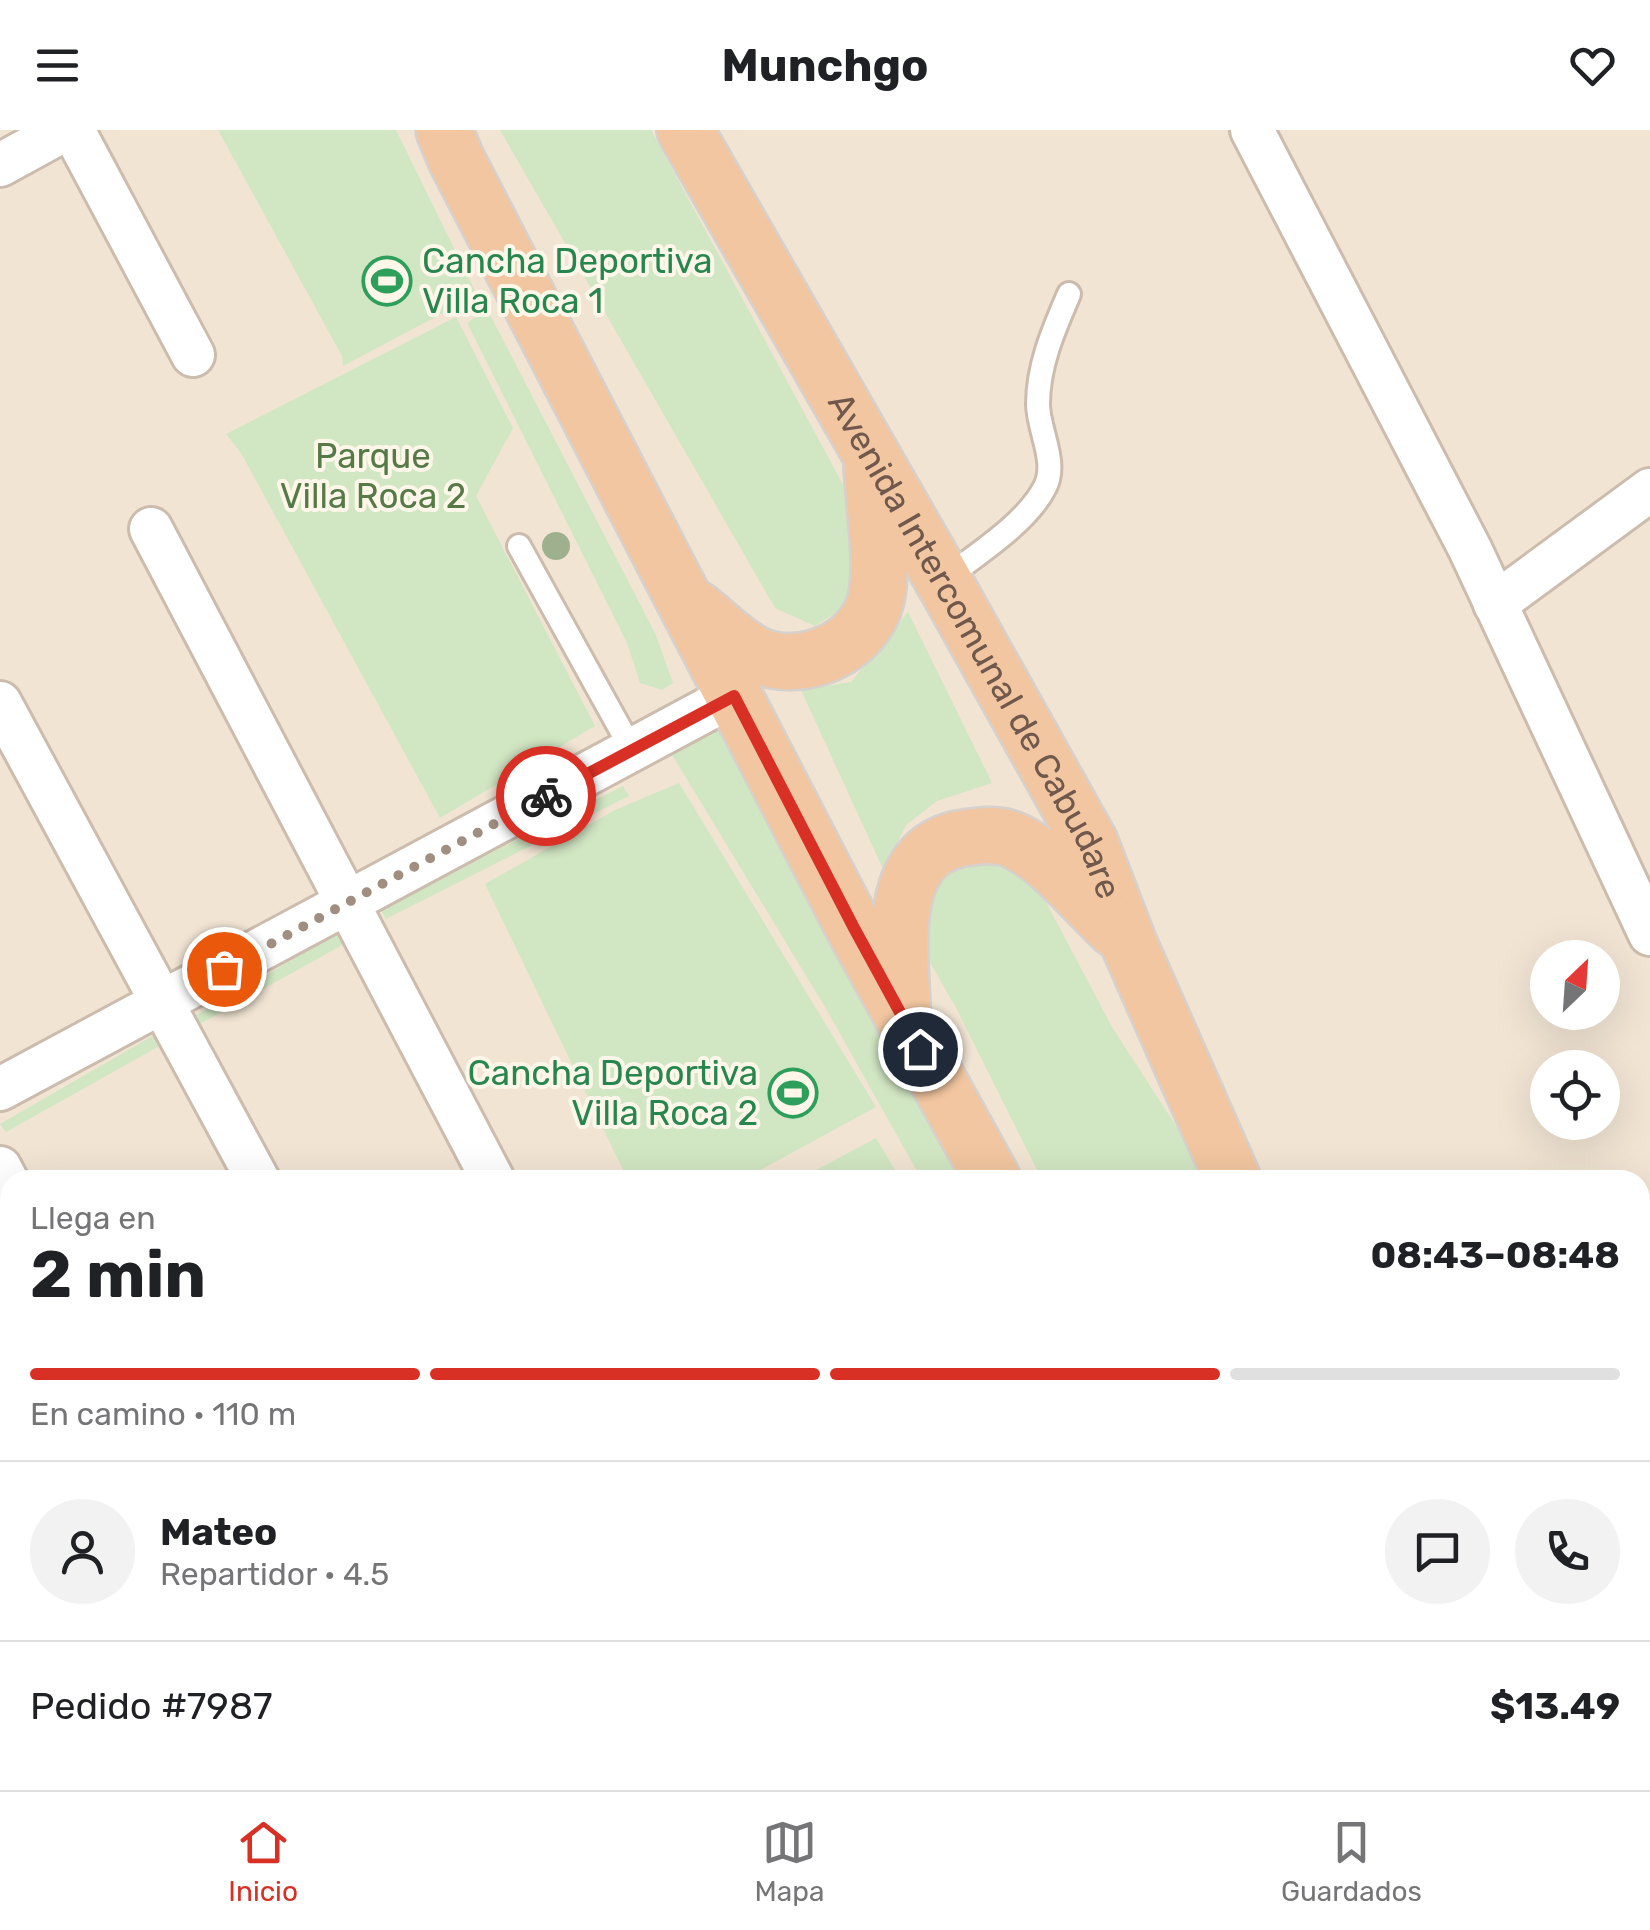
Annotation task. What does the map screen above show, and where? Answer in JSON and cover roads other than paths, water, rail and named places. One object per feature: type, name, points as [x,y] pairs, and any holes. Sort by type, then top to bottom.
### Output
[{"type":"highway","points":[[444,130],[734,696],[987,1170]]},
{"type":"highway","name":"Avenida Intercomunal de Cabudare","points":[[699,135],[871,458],[1090,843],[1128,942],[1230,1170]]},
{"type":"highway","points":[[684,600],[757,655],[810,660],[847,646],[876,601],[878,570],[871,458]]},
{"type":"highway","points":[[902,1016],[899,918],[912,874],[926,855],[944,842],[979,835],[1010,838],[1036,855],[1128,942]]},
{"type":"street","points":[[0,165],[64,130]]},
{"type":"street","points":[[73,130],[193,355]]},
{"type":"street","points":[[1252,130],[1495,604],[1650,934]]},
{"type":"street","points":[[1495,604],[1650,490]]},
{"type":"street","points":[[151,530],[488,1170]]},
{"type":"street","points":[[0,1089],[734,696]]},
{"type":"street","points":[[0,703],[253,1170]]},
{"type":"lane","points":[[943,580],[1006,534],[1047,485],[1048,454],[1038,406],[1048,344],[1069,294]]},
{"type":"lane","points":[[520,546],[632,750]]},
{"type":"place","name":"Cancha Deportiva Villa Roca 1","points":[[387,281]]},
{"type":"place","name":"Cancha Deportiva Villa Roca 2","points":[[793,1093]]},
{"type":"park label","name":"Parque Villa Roca 2","points":[[373,476]]}]
